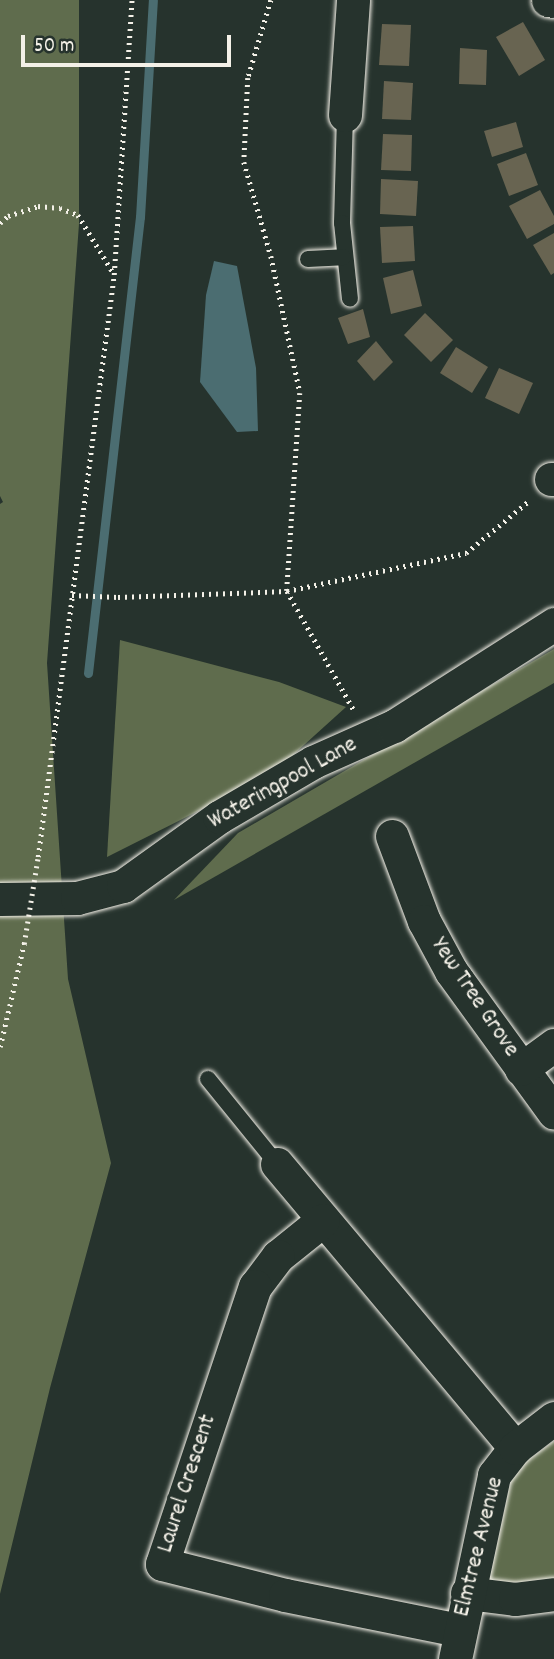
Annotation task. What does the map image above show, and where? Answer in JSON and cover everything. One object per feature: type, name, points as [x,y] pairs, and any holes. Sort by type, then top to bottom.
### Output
[{"type":"street","points":[[345,115],[354,0]]},
{"type":"street","points":[[548,0],[554,1]]},
{"type":"street","name":"Wateringpool Lane","points":[[0,899],[77,898],[123,886],[219,817],[313,762],[394,726],[554,624]]},
{"type":"street","name":"Yew Tree Grove","points":[[392,836],[420,912],[438,949],[554,1113]]},
{"type":"street","points":[[521,1069],[554,1045]]},
{"type":"street","points":[[277,1164],[515,1448]]},
{"type":"street","name":"Laurel Crescent","points":[[323,1220],[278,1256],[255,1286],[162,1564],[285,1595],[458,1644]]},
{"type":"street","name":"Elmtree Avenue","points":[[458,1644],[494,1475],[515,1448],[554,1418]]},
{"type":"street","points":[[467,1593],[515,1599],[554,1594]]},
{"type":"lane","points":[[345,115],[341,179],[343,257],[350,299]]},
{"type":"lane","points":[[308,258],[343,257]]},
{"type":"lane","points":[[208,1079],[277,1164]]},
{"type":"path","points":[[0,1047],[24,944],[38,857],[114,275],[132,0]]},
{"type":"path","points":[[271,0],[248,78],[244,162],[271,256],[300,393],[287,591],[369,737]]},
{"type":"path","points":[[0,223],[8,216],[38,205],[60,208],[78,215],[114,275]]},
{"type":"path","points":[[72,595],[118,597],[287,591],[466,553],[549,483]]},
{"type":"green space","points":[[0,0],[79,0],[79,224],[47,663],[68,979],[111,1163],[50,1388],[0,1594],[0,504],[3,502],[0,496]]},
{"type":"green space","points":[[120,640],[279,682],[346,707],[272,774],[107,857]]},
{"type":"green space","points":[[554,649],[554,683],[174,900],[238,833]]},
{"type":"green space","points":[[554,1441],[554,1582],[488,1585],[511,1480],[516,1469]]},
{"type":"water","points":[[214,261],[237,266],[256,368],[258,431],[237,432],[200,382],[206,295]]},
{"type":"building","points":[[523,22],[545,60],[519,76],[496,37]]},
{"type":"building","points":[[382,24],[411,25],[409,66],[379,65]]},
{"type":"building","points":[[460,48],[487,50],[486,85],[459,84]]},
{"type":"building","points":[[384,81],[413,83],[411,120],[382,119]]},
{"type":"building","points":[[516,122],[523,147],[492,157],[484,131]]},
{"type":"building","points":[[383,134],[412,135],[411,171],[381,170]]},
{"type":"building","points":[[526,153],[538,185],[509,196],[497,164]]},
{"type":"building","points":[[381,179],[418,181],[416,216],[380,214]]},
{"type":"building","points":[[540,190],[554,216],[554,224],[527,239],[509,206]]},
{"type":"building","points":[[413,226],[415,261],[382,263],[380,227]]},
{"type":"building","points":[[554,233],[554,273],[551,275],[533,245]]},
{"type":"building","points":[[413,270],[422,306],[391,314],[383,278]]},
{"type":"building","points":[[363,309],[370,337],[348,344],[338,318]]},
{"type":"building","points":[[425,313],[453,340],[431,362],[404,335]]},
{"type":"building","points":[[376,341],[393,362],[374,381],[357,361]]},
{"type":"building","points":[[456,347],[488,367],[472,393],[440,373]]},
{"type":"building","points":[[499,368],[533,383],[519,414],[485,398]]},
{"type":"waterway","points":[[88,673],[140,217],[153,0]]}]
